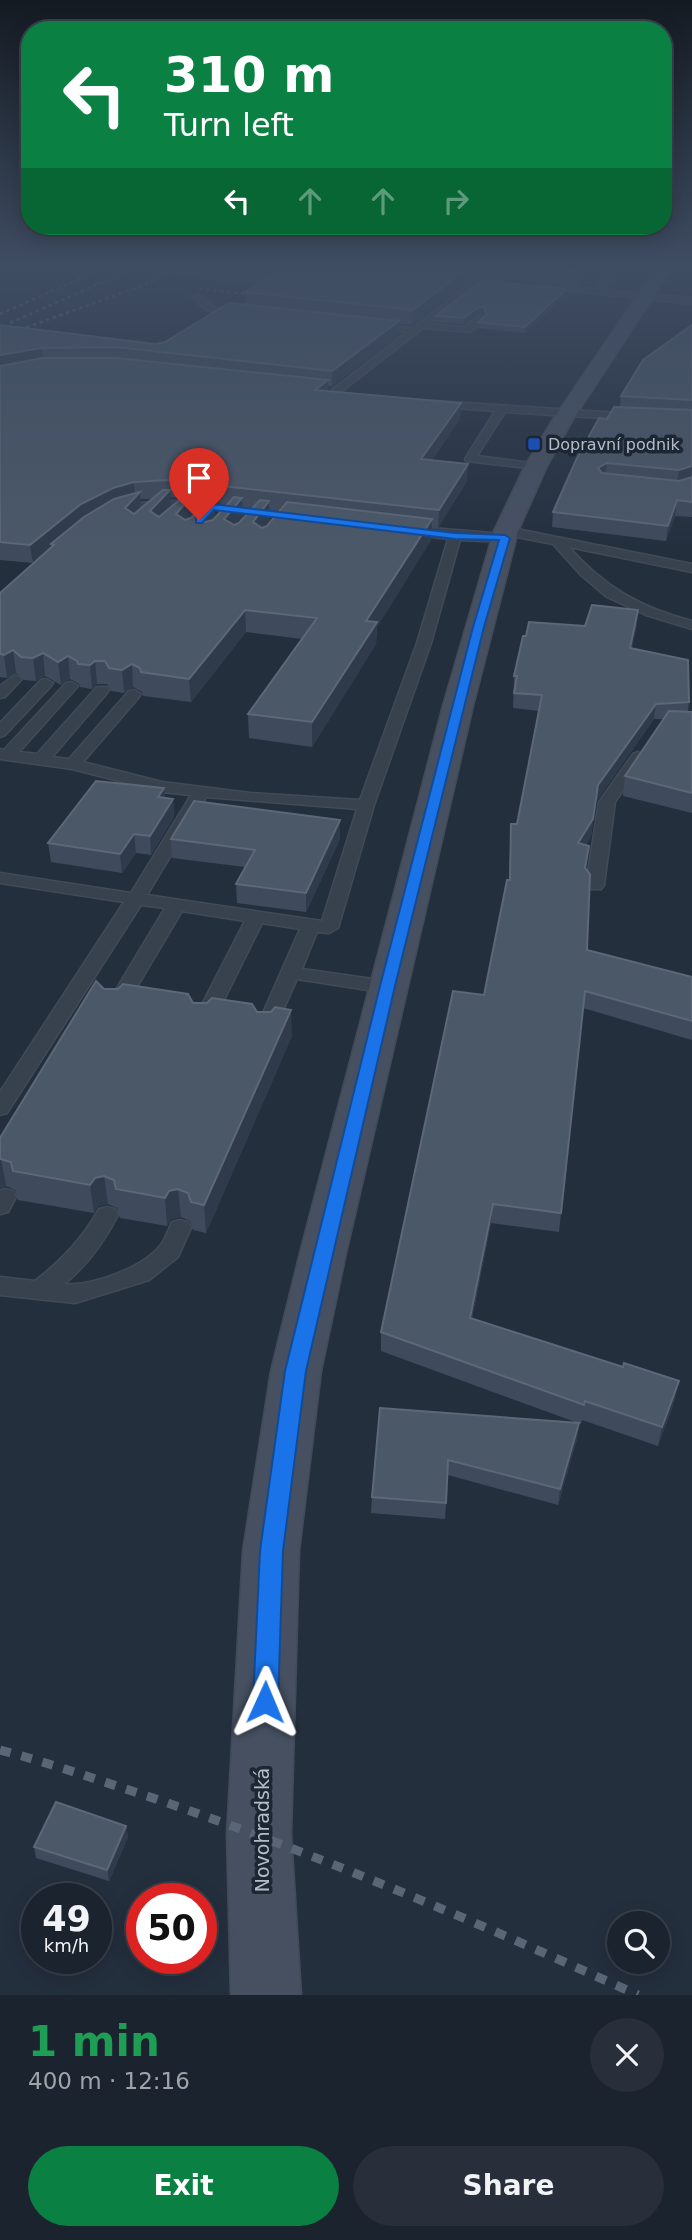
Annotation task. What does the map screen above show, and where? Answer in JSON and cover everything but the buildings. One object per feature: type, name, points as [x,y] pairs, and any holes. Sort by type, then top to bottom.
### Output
[{"type":"main road","name":"Novohradská","points":[[266,1995],[259,1834],[273,1535],[296,1371],[387,986],[479,627],[506,534],[536,466],[603,360]]},
{"type":"lane","points":[[321,390],[339,397],[383,360]]},
{"type":"lane","points":[[425,402],[501,410],[648,418]]},
{"type":"lane","points":[[501,410],[470,460],[536,466]]},
{"type":"lane","points":[[144,520],[160,503]]},
{"type":"lane","points":[[104,520],[116,512],[160,503],[182,509],[228,514],[280,519],[310,518]]},
{"type":"lane","points":[[389,528],[455,536],[506,534],[556,540],[692,568]]},
{"type":"lane","points":[[0,878],[329,928],[366,805],[424,643],[455,536]]},
{"type":"lane","points":[[556,540],[590,578],[651,614],[692,625]]},
{"type":"lane","points":[[0,694],[15,679]]},
{"type":"lane","points":[[0,732],[46,683]]},
{"type":"lane","points":[[4,754],[71,686]]},
{"type":"lane","points":[[41,760],[102,690]]},
{"type":"lane","points":[[74,764],[134,694]]},
{"type":"lane","points":[[595,885],[607,802],[646,746]]},
{"type":"lane","points":[[4,754],[74,764],[162,787],[250,798],[366,805]]},
{"type":"lane","points":[[3,1098],[136,898],[201,792]]},
{"type":"lane","points":[[114,1009],[177,904]]},
{"type":"lane","points":[[202,1023],[256,917]]},
{"type":"lane","points":[[265,1032],[311,925]]},
{"type":"lane","points":[[290,972],[333,981],[387,986]]},
{"type":"lane","points":[[38,1291],[77,1262],[98,1234],[107,1215]]},
{"type":"lane","points":[[0,1286],[75,1294],[141,1273],[170,1251],[180,1228]]},
{"type":"railway","points":[[0,1750],[147,1796],[272,1841],[456,1915],[638,1995]]},
{"type":"place","name":"Dopravní podnik","points":[[534,444]]},
{"type":"route","points":[[199,520],[212,507],[455,536],[505,538],[479,627],[387,986],[296,1371],[271,1551],[265,1702]]}]
